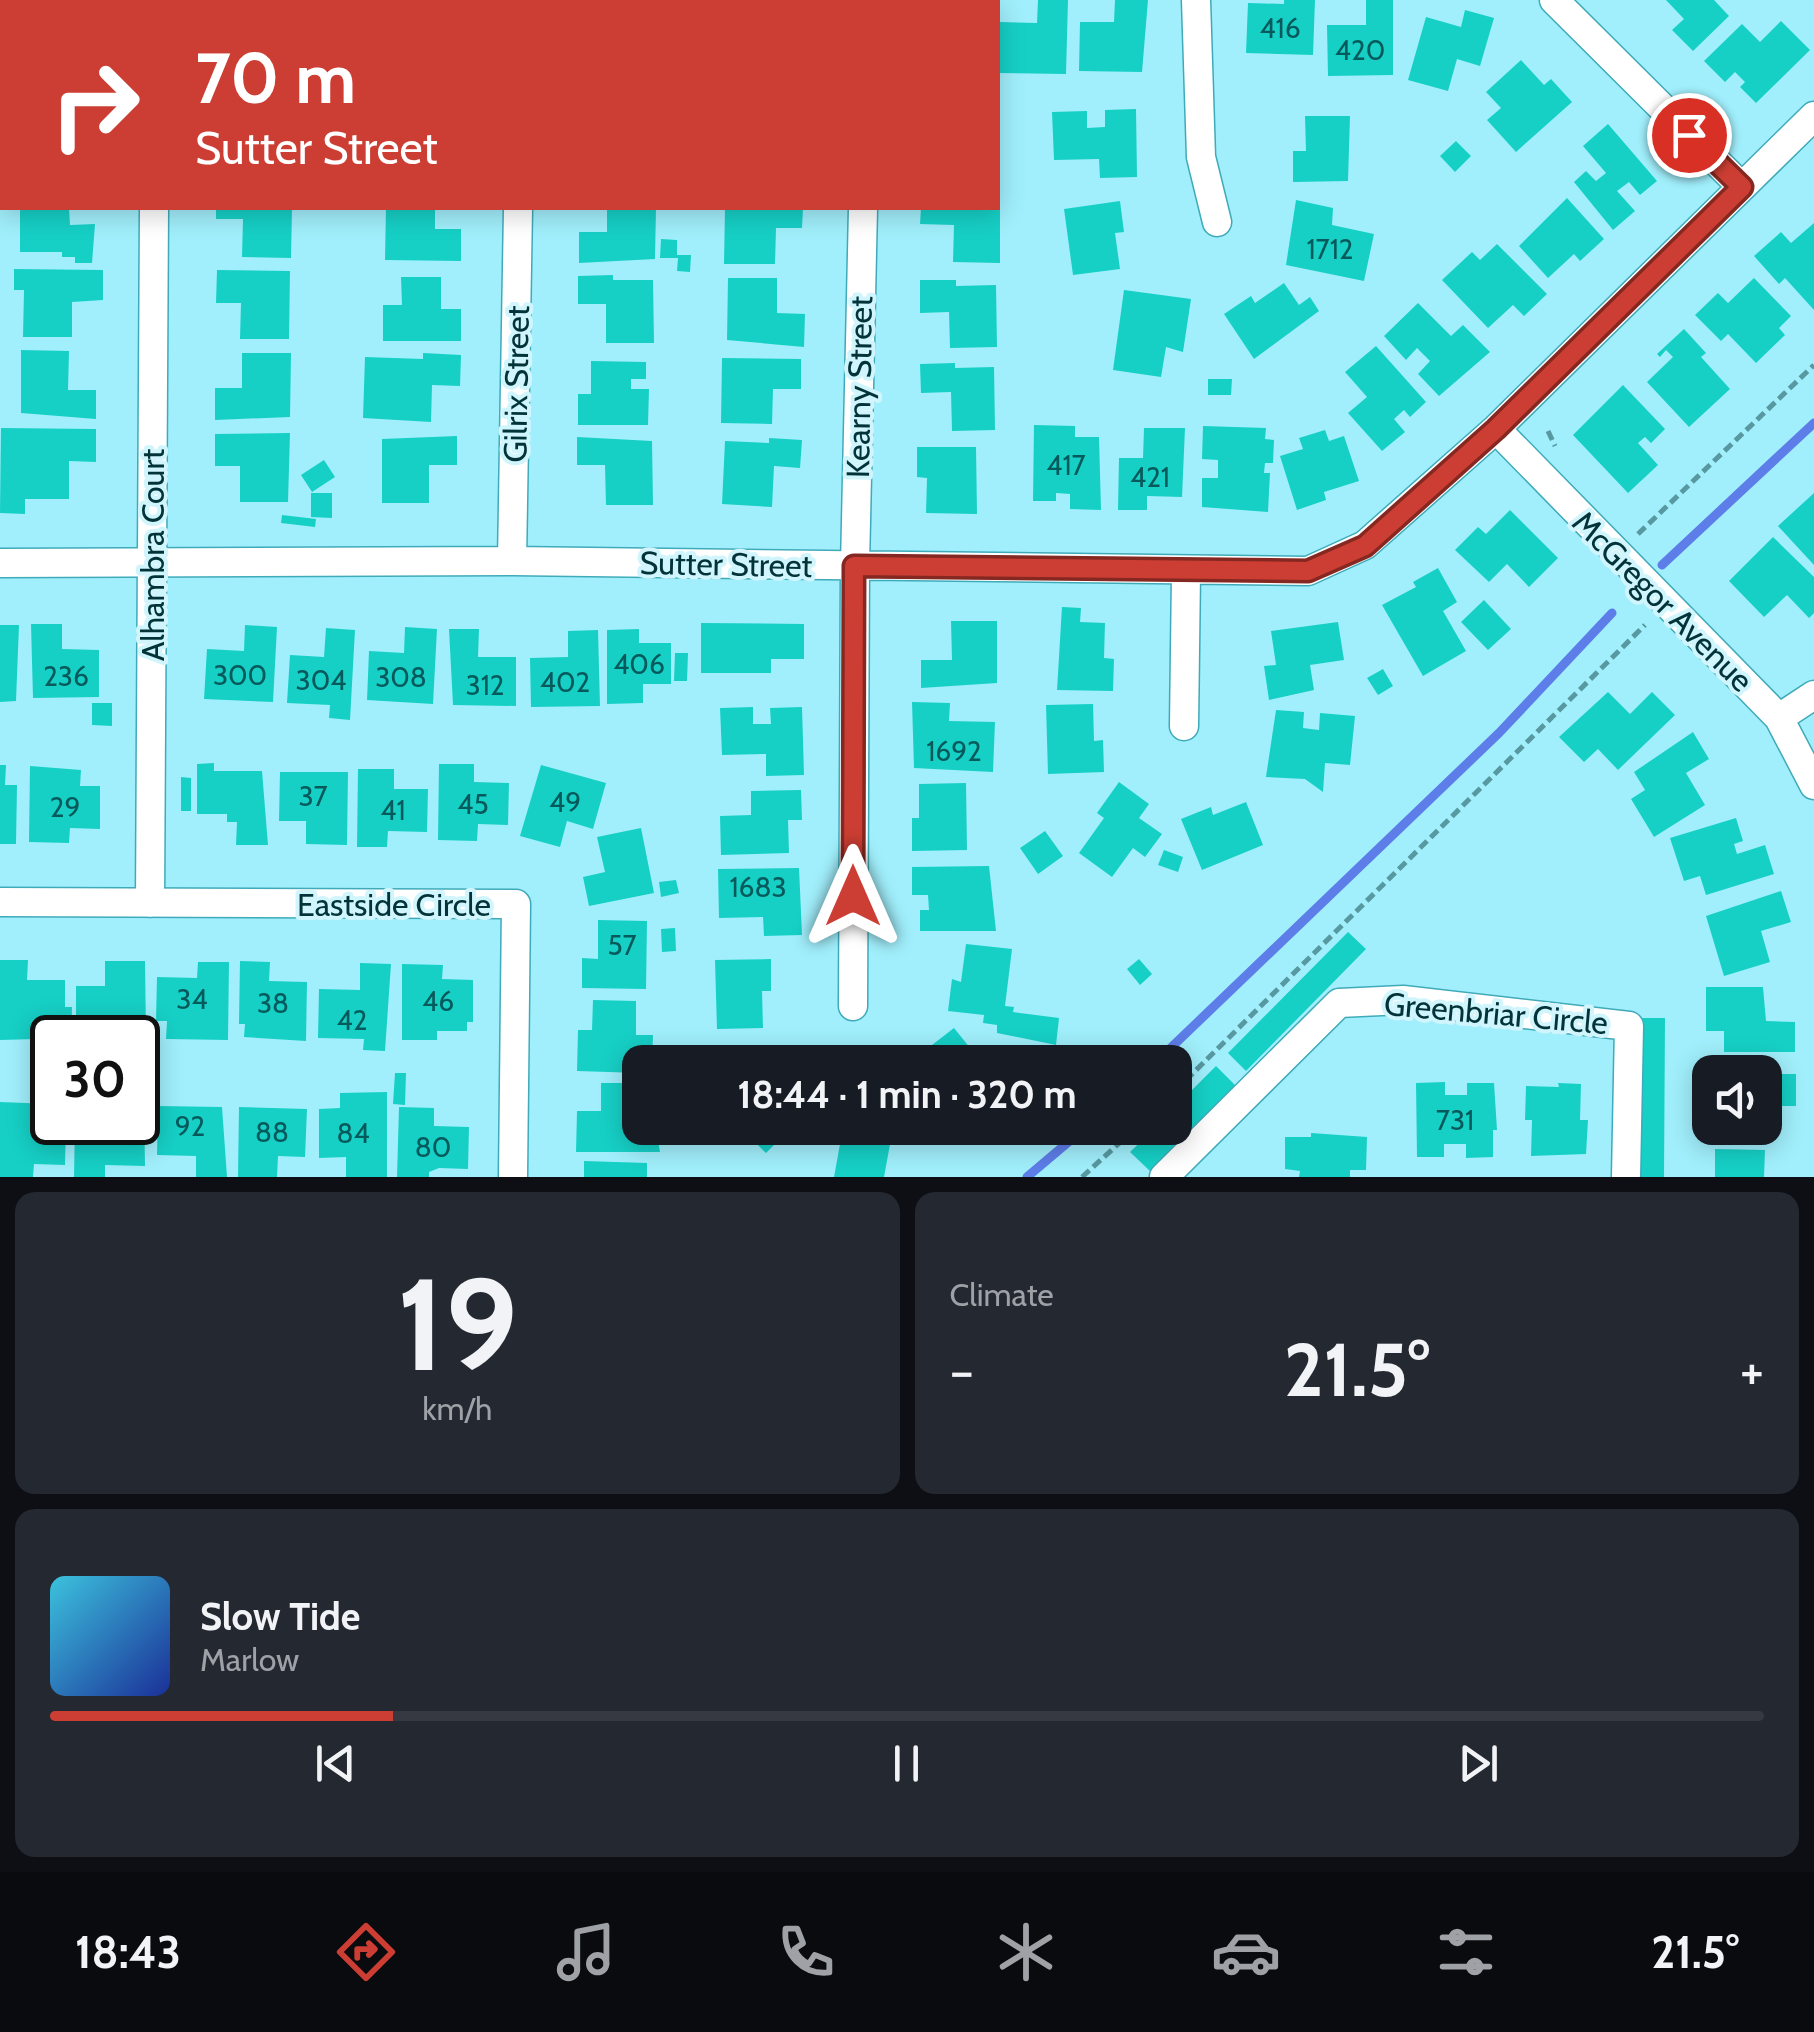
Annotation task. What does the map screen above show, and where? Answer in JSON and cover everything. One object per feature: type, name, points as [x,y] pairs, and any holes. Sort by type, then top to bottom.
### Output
[{"type":"street","points":[[1196,0],[1202,157],[1217,222]]},
{"type":"street","points":[[1554,0],[1742,187]]},
{"type":"street","name":"Sutter Street","points":[[0,563],[512,561],[1186,573],[1308,571],[1365,546],[1496,429],[1814,116]]},
{"type":"street","name":"Alhambra Court","points":[[150,903],[154,210]]},
{"type":"street","name":"Gilrix Street","points":[[512,561],[518,210]]},
{"type":"street","name":"Kearny Street","points":[[853,1006],[854,566],[863,210]]},
{"type":"street","name":"McGregor Avenue","points":[[1496,429],[1778,718],[1814,786]]},
{"type":"street","points":[[1184,726],[1186,573]]},
{"type":"street","points":[[1778,718],[1814,695]]},
{"type":"street","name":"Eastside Circle","points":[[0,902],[516,904],[514,1177]]},
{"type":"street","name":"Greenbriar Circle","points":[[1164,1177],[1338,1003],[1403,1000],[1629,1026],[1626,1177]]},
{"type":"path","points":[[1640,536],[1814,365]]},
{"type":"path","points":[[1192,1074],[1645,626]]},
{"type":"path","points":[[1082,1177],[1117,1145]]},
{"type":"building","points":[[1038,0],[1068,0],[1066,74],[1000,73],[1000,22],[1037,23]]},
{"type":"building","points":[[1115,0],[1148,0],[1142,72],[1079,71],[1080,22],[1114,22]]},
{"type":"building","points":[[1284,0],[1315,0],[1313,55],[1246,53],[1248,3],[1284,4]]},
{"type":"building","points":[[1366,0],[1393,0],[1393,75],[1328,76],[1327,25],[1366,25]]},
{"type":"building","points":[[1666,0],[1714,0],[1729,16],[1693,51],[1672,30],[1684,19]]},
{"type":"building","points":[[1465,10],[1494,18],[1480,66],[1457,59],[1448,91],[1408,80],[1426,17],[1461,27]]},
{"type":"building","points":[[1781,21],[1810,50],[1756,103],[1740,87],[1745,82],[1735,72],[1725,82],[1704,61],[1742,24],[1760,42]]},
{"type":"building","points":[[1521,60],[1544,85],[1551,79],[1572,102],[1516,152],[1487,120],[1501,108],[1486,92]]},
{"type":"building","points":[[1136,109],[1137,177],[1100,178],[1099,159],[1054,160],[1052,112],[1087,111],[1087,128],[1105,127],[1105,110]]},
{"type":"building","points":[[1305,116],[1350,116],[1348,181],[1293,182],[1293,151],[1306,151]]},
{"type":"building","points":[[1608,124],[1657,181],[1640,195],[1629,182],[1617,191],[1635,211],[1613,230],[1574,182],[1586,171],[1596,181],[1606,173],[1583,146]]},
{"type":"building","points":[[1456,141],[1471,156],[1455,172],[1440,156]]},
{"type":"building","points":[[1567,198],[1604,239],[1580,261],[1574,254],[1548,278],[1519,246]]},
{"type":"building","points":[[1296,200],[1333,208],[1332,225],[1374,234],[1364,281],[1286,265]]},
{"type":"building","points":[[1120,201],[1124,232],[1115,233],[1120,269],[1073,275],[1064,209]]},
{"type":"building","points":[[20,210],[69,210],[70,225],[95,224],[92,263],[75,263],[75,257],[62,257],[62,252],[20,252]]},
{"type":"building","points":[[216,210],[292,210],[291,258],[242,257],[243,219],[216,219]]},
{"type":"building","points":[[386,210],[435,210],[435,229],[461,229],[461,261],[385,260]]},
{"type":"building","points":[[607,210],[656,210],[655,259],[579,263],[579,232],[607,232]]},
{"type":"building","points":[[725,210],[803,210],[802,228],[776,228],[775,264],[724,264]]},
{"type":"building","points":[[921,210],[1000,210],[1000,263],[953,262],[954,225],[920,224]]},
{"type":"building","points":[[1814,223],[1814,310],[1785,278],[1779,284],[1754,256],[1781,232],[1791,243]]},
{"type":"building","points":[[661,239],[677,240],[677,255],[691,255],[690,272],[677,271],[678,258],[660,258]]},
{"type":"building","points":[[1497,244],[1547,294],[1524,316],[1513,305],[1488,328],[1442,280],[1472,252],[1480,260]]},
{"type":"building","points":[[14,269],[103,270],[103,300],[72,302],[72,337],[23,337],[24,290],[14,290]]},
{"type":"building","points":[[217,270],[290,271],[289,339],[240,339],[241,303],[216,303]]},
{"type":"building","points":[[613,275],[613,280],[653,280],[654,343],[606,343],[606,304],[578,304],[578,276]]},
{"type":"building","points":[[401,277],[441,277],[441,309],[461,309],[461,341],[383,341],[383,305],[402,305]]},
{"type":"building","points":[[728,278],[777,278],[777,313],[805,314],[804,347],[727,340]]},
{"type":"building","points":[[1754,278],[1791,316],[1779,328],[1785,335],[1756,363],[1728,334],[1721,341],[1695,315],[1718,293],[1728,303]]},
{"type":"building","points":[[920,280],[956,280],[956,286],[996,285],[997,347],[950,348],[949,312],[920,313]]},
{"type":"building","points":[[1284,283],[1299,305],[1310,297],[1319,311],[1254,359],[1224,314],[1251,296],[1255,303]]},
{"type":"building","points":[[1124,290],[1191,299],[1183,352],[1166,347],[1161,377],[1113,370]]},
{"type":"building","points":[[1418,303],[1451,336],[1463,325],[1490,352],[1439,396],[1418,374],[1430,361],[1417,348],[1406,360],[1384,336]]},
{"type":"building","points":[[1684,329],[1706,353],[1701,357],[1730,389],[1689,427],[1647,382],[1673,357],[1666,350],[1660,357],[1657,354]]},
{"type":"building","points":[[1376,346],[1426,402],[1410,417],[1404,410],[1394,419],[1405,432],[1382,451],[1348,413],[1367,397],[1345,372]]},
{"type":"building","points":[[21,350],[69,351],[68,390],[96,390],[96,419],[21,413]]},
{"type":"building","points":[[242,353],[291,353],[290,417],[215,420],[215,388],[242,388]]},
{"type":"building","points":[[423,353],[461,355],[460,386],[432,385],[431,422],[363,418],[365,357],[423,359]]},
{"type":"building","points":[[722,358],[801,359],[801,389],[773,389],[772,424],[721,423]]},
{"type":"building","points":[[591,361],[646,362],[646,379],[631,379],[631,389],[649,389],[648,425],[578,425],[578,394],[591,394]]},
{"type":"building","points":[[955,363],[955,368],[994,367],[995,430],[952,431],[951,392],[921,393],[920,364]]},
{"type":"building","points":[[1208,379],[1232,379],[1231,395],[1208,395]]},
{"type":"building","points":[[1623,385],[1665,429],[1651,443],[1645,437],[1638,443],[1658,465],[1628,493],[1573,435]]},
{"type":"building","points":[[1034,425],[1075,426],[1075,437],[1099,437],[1101,510],[1070,509],[1070,494],[1056,493],[1056,501],[1033,501]]},
{"type":"building","points":[[1203,426],[1266,428],[1265,439],[1274,440],[1273,463],[1265,463],[1264,473],[1270,473],[1268,512],[1202,507],[1202,478],[1218,478],[1218,460],[1202,459]]},
{"type":"building","points":[[1,428],[96,429],[96,462],[69,461],[69,499],[25,499],[25,514],[0,513]]},
{"type":"building","points":[[1144,428],[1185,428],[1182,497],[1147,496],[1147,510],[1118,510],[1119,458],[1143,458]]},
{"type":"building","points":[[1325,430],[1329,441],[1344,436],[1359,481],[1324,492],[1326,500],[1297,510],[1280,456],[1303,449],[1299,438]]},
{"type":"building","points":[[290,433],[288,502],[240,502],[240,466],[215,466],[215,434]]},
{"type":"building","points":[[457,436],[457,465],[429,465],[429,503],[382,503],[382,439]]},
{"type":"building","points":[[577,437],[652,441],[653,505],[606,505],[605,465],[577,465]]},
{"type":"building","points":[[769,438],[802,440],[800,468],[774,466],[772,507],[722,504],[725,441],[769,443]]},
{"type":"building","points":[[917,447],[976,447],[977,514],[926,513],[927,478],[917,477]]},
{"type":"building","points":[[324,460],[335,477],[312,492],[301,475]]},
{"type":"building","points":[[311,493],[332,493],[332,518],[311,517]]},
{"type":"building","points":[[1814,493],[1814,565],[1778,526]]},
{"type":"building","points":[[1510,510],[1558,558],[1529,587],[1507,564],[1489,582],[1455,550],[1478,527],[1486,534]]},
{"type":"building","points":[[282,515],[316,519],[315,527],[281,523]]},
{"type":"building","points":[[1773,537],[1814,577],[1814,613],[1809,618],[1787,595],[1764,617],[1729,581]]},
{"type":"building","points":[[1438,568],[1457,602],[1443,611],[1466,651],[1423,676],[1382,605],[1416,587],[1413,582]]},
{"type":"building","points":[[1484,600],[1511,629],[1488,650],[1461,622]]},
{"type":"building","points":[[1062,607],[1081,608],[1080,622],[1105,623],[1104,658],[1114,659],[1113,691],[1057,690]]},
{"type":"building","points":[[951,621],[997,621],[997,683],[921,688],[921,660],[952,660]]},
{"type":"building","points":[[1338,622],[1344,660],[1310,665],[1314,690],[1269,700],[1264,666],[1276,665],[1271,631]]},
{"type":"building","points":[[701,623],[804,624],[804,659],[771,659],[771,673],[701,673]]},
{"type":"building","points":[[31,624],[62,624],[62,649],[99,650],[99,697],[33,698]]},
{"type":"building","points":[[0,625],[19,625],[16,701],[0,702]]},
{"type":"building","points":[[245,625],[277,627],[273,702],[204,699],[207,649],[244,651]]},
{"type":"building","points":[[405,627],[437,629],[433,704],[367,700],[369,651],[404,653]]},
{"type":"building","points":[[326,628],[355,630],[350,720],[329,718],[330,705],[287,703],[290,655],[324,657]]},
{"type":"building","points":[[449,629],[479,629],[478,657],[516,657],[516,706],[453,705]]},
{"type":"building","points":[[639,629],[639,643],[671,643],[671,684],[643,684],[643,703],[607,704],[607,630]]},
{"type":"building","points":[[598,630],[600,706],[531,707],[530,658],[568,657],[568,631]]},
{"type":"building","points":[[675,653],[688,653],[687,681],[674,681]]},
{"type":"building","points":[[1383,669],[1393,686],[1378,695],[1367,678]]},
{"type":"building","points":[[1608,692],[1630,714],[1652,692],[1675,715],[1618,770],[1598,749],[1584,762],[1559,737]]},
{"type":"building","points":[[912,702],[950,703],[949,721],[995,722],[993,772],[914,768]]},
{"type":"building","points":[[92,703],[112,703],[112,726],[92,725]]},
{"type":"building","points":[[1093,704],[1094,741],[1103,740],[1104,772],[1048,774],[1046,705]]},
{"type":"building","points":[[753,707],[753,724],[771,724],[770,708],[802,707],[804,775],[766,776],[766,754],[722,755],[720,708]]},
{"type":"building","points":[[1276,710],[1304,712],[1303,728],[1319,730],[1320,713],[1355,716],[1350,765],[1325,763],[1323,792],[1305,779],[1266,777]]},
{"type":"building","points":[[1693,732],[1709,759],[1686,773],[1705,805],[1654,837],[1631,799],[1645,790],[1634,772]]},
{"type":"building","points":[[214,763],[214,771],[262,771],[268,845],[236,845],[237,822],[227,822],[227,814],[197,814],[197,764]]},
{"type":"building","points":[[439,764],[474,764],[474,782],[509,783],[508,825],[478,824],[477,841],[438,840]]},
{"type":"building","points":[[0,765],[6,765],[5,785],[17,785],[16,844],[0,844]]},
{"type":"building","points":[[541,765],[606,783],[593,829],[567,821],[560,847],[520,836]]},
{"type":"building","points":[[30,766],[81,770],[80,786],[100,786],[100,829],[70,828],[69,843],[29,842]]},
{"type":"building","points":[[358,769],[394,769],[394,789],[428,789],[427,832],[388,831],[387,847],[357,847]]},
{"type":"building","points":[[280,772],[348,772],[347,845],[306,844],[306,821],[279,821]]},
{"type":"building","points":[[181,777],[191,778],[191,811],[181,811]]},
{"type":"building","points":[[1119,782],[1149,804],[1139,818],[1162,834],[1145,857],[1133,848],[1112,877],[1079,853],[1104,818],[1097,813]]},
{"type":"building","points":[[966,783],[967,850],[912,851],[912,818],[919,818],[919,784]]},
{"type":"building","points":[[801,790],[802,820],[788,820],[789,853],[721,855],[720,816],[751,815],[751,791]]},
{"type":"building","points":[[1246,802],[1263,845],[1202,870],[1181,819],[1211,807],[1213,815]]},
{"type":"building","points":[[1736,818],[1743,841],[1734,844],[1737,854],[1765,845],[1774,874],[1706,895],[1700,876],[1684,881],[1670,838]]},
{"type":"building","points":[[641,828],[654,893],[589,906],[583,877],[605,872],[597,837]]},
{"type":"building","points":[[1045,831],[1063,856],[1038,874],[1020,848]]},
{"type":"building","points":[[1164,850],[1183,857],[1178,872],[1158,865]]},
{"type":"building","points":[[989,866],[996,931],[920,931],[920,910],[929,910],[928,895],[912,895],[912,867]]},
{"type":"building","points":[[799,868],[802,935],[764,936],[763,917],[719,918],[718,869]]},
{"type":"building","points":[[676,880],[679,893],[661,897],[659,882]]},
{"type":"building","points":[[1781,891],[1791,922],[1761,931],[1770,962],[1724,976],[1706,916]]},
{"type":"building","points":[[598,920],[647,921],[646,989],[582,988],[582,958],[598,959]]},
{"type":"building","points":[[675,928],[676,951],[662,952],[661,929]]},
{"type":"building","points":[[1348,932],[1366,949],[1246,1071],[1228,1053]]},
{"type":"building","points":[[966,944],[1012,949],[1005,1006],[1014,1007],[1013,1012],[1059,1018],[1056,1045],[997,1033],[997,1025],[983,1023],[984,1015],[948,1011],[952,979],[961,982]]},
{"type":"building","points":[[771,959],[771,991],[762,991],[763,1028],[717,1029],[715,960]]},
{"type":"building","points":[[1139,959],[1152,974],[1140,985],[1127,969]]},
{"type":"building","points":[[0,960],[28,960],[27,980],[65,980],[65,1007],[72,1007],[72,1015],[30,1015],[30,1039],[0,1040]]},
{"type":"building","points":[[105,961],[145,961],[146,1015],[76,1015],[76,986],[105,986]]},
{"type":"building","points":[[240,961],[270,962],[269,981],[307,982],[306,1041],[244,1037],[245,1024],[239,1024]]},
{"type":"building","points":[[198,962],[229,962],[228,1040],[166,1039],[167,1021],[160,1021],[160,1015],[156,1015],[157,977],[197,978]]},
{"type":"building","points":[[360,963],[391,964],[385,1051],[363,1050],[364,1039],[318,1038],[319,989],[360,990]]},
{"type":"building","points":[[402,964],[443,965],[442,979],[473,980],[473,1022],[467,1022],[467,1031],[437,1031],[437,1040],[402,1040]]},
{"type":"building","points":[[1706,987],[1763,987],[1766,1021],[1795,1022],[1795,1052],[1724,1052],[1724,1031],[1706,1031]]},
{"type":"building","points":[[593,1000],[636,1001],[636,1035],[653,1035],[653,1045],[622,1045],[622,1072],[577,1071],[578,1030],[592,1030]]},
{"type":"building","points":[[1639,1018],[1665,1018],[1664,1177],[1638,1177]]},
{"type":"building","points":[[954,1028],[968,1045],[932,1045]]},
{"type":"building","points":[[1216,1066],[1235,1085],[1192,1129],[1192,1090]]},
{"type":"building","points":[[395,1073],[406,1073],[405,1105],[393,1104]]},
{"type":"building","points":[[1782,1074],[1796,1074],[1796,1106],[1782,1106]]},
{"type":"building","points":[[1445,1082],[1445,1095],[1467,1095],[1467,1083],[1494,1083],[1497,1130],[1493,1130],[1493,1157],[1466,1158],[1466,1144],[1444,1144],[1444,1157],[1417,1157],[1416,1083]]},
{"type":"building","points":[[601,1083],[622,1083],[622,1145],[659,1145],[660,1152],[576,1152],[577,1111],[601,1111]]},
{"type":"building","points":[[1558,1083],[1581,1084],[1580,1120],[1588,1120],[1586,1154],[1531,1156],[1532,1120],[1525,1120],[1526,1086],[1559,1087]]},
{"type":"building","points":[[387,1092],[387,1177],[346,1177],[346,1157],[319,1158],[319,1109],[340,1108],[340,1093]]},
{"type":"building","points":[[0,1102],[30,1103],[30,1145],[65,1145],[65,1165],[34,1164],[33,1177],[0,1177]]},
{"type":"building","points":[[160,1106],[222,1107],[227,1177],[196,1177],[196,1156],[157,1155]]},
{"type":"building","points":[[239,1107],[307,1109],[305,1157],[278,1156],[277,1177],[238,1177]]},
{"type":"building","points":[[399,1107],[434,1108],[434,1126],[469,1127],[468,1169],[439,1168],[429,1172],[429,1177],[397,1177]]},
{"type":"building","points":[[1311,1133],[1367,1137],[1366,1170],[1350,1170],[1350,1177],[1299,1177],[1300,1171],[1285,1169],[1285,1137],[1311,1137]]},
{"type":"building","points":[[75,1145],[145,1145],[145,1166],[105,1165],[105,1177],[74,1177]]},
{"type":"building","points":[[758,1145],[774,1145],[766,1153]]},
{"type":"building","points":[[840,1145],[890,1145],[884,1177],[834,1177]]},
{"type":"building","points":[[1137,1145],[1176,1145],[1150,1171],[1130,1152]]},
{"type":"building","points":[[1715,1149],[1765,1150],[1764,1177],[1715,1177]]},
{"type":"building","points":[[584,1161],[647,1163],[647,1177],[584,1177]]},
{"type":"waterway","points":[[1662,565],[1814,423]]},
{"type":"waterway","points":[[1174,1045],[1499,733],[1612,613]]},
{"type":"waterway","points":[[1027,1177],[1065,1145]]},
{"type":"route","points":[[853,896],[854,566],[1186,573],[1308,571],[1365,546],[1496,429],[1742,187],[1689,135]]}]
